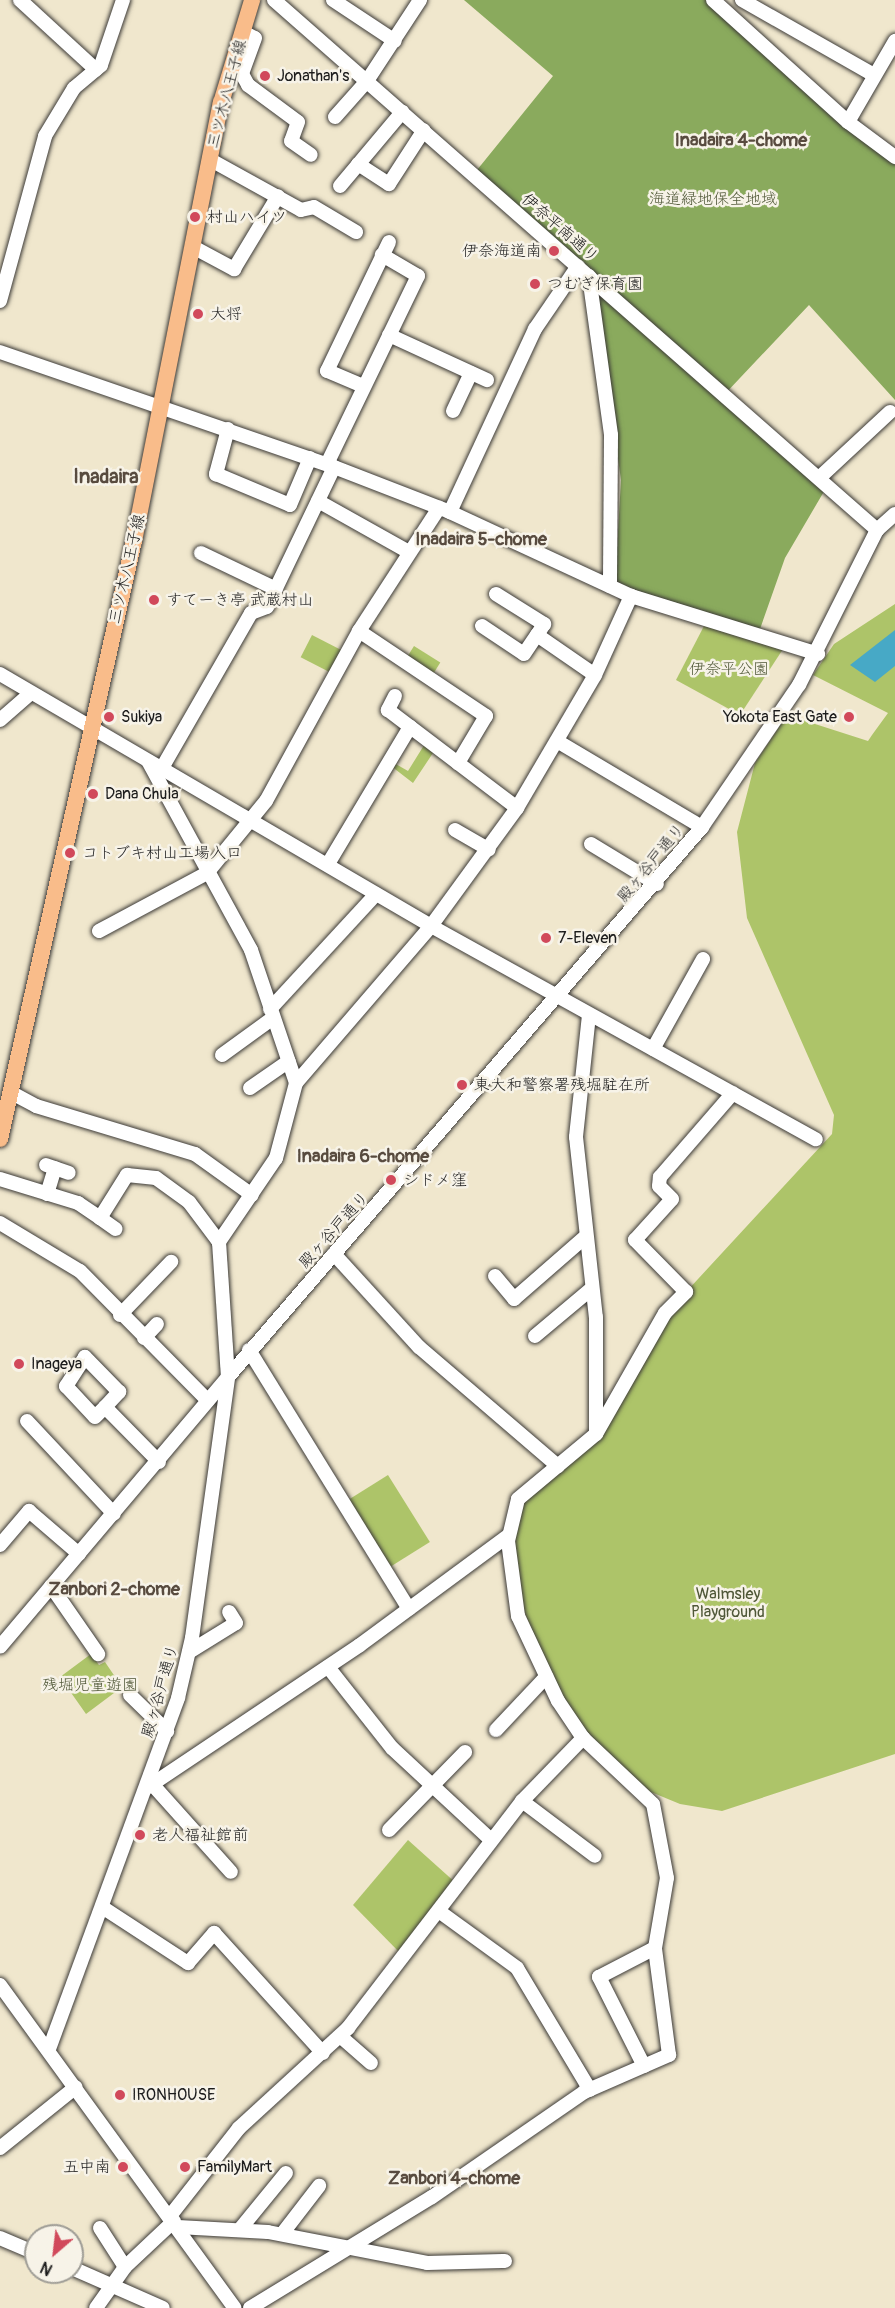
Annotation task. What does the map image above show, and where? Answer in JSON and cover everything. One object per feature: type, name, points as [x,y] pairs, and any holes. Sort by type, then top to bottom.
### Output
[{"type":"main road","name":"三ツ木八王子線","points":[[0,1139],[162,406],[209,159],[252,0]]},
{"type":"street","points":[[20,0],[96,70]]},
{"type":"street","points":[[0,301],[45,136],[74,88],[96,70],[123,0]]},
{"type":"street","name":"伊奈平南通り","points":[[274,0],[877,530]]},
{"type":"street","points":[[333,0],[395,41]]},
{"type":"street","points":[[713,0],[722,21],[895,157]]},
{"type":"street","points":[[742,0],[874,75]]},
{"type":"street","points":[[336,117],[367,81],[395,41],[414,2]]},
{"type":"street","points":[[243,32],[255,38],[242,74],[248,85],[298,122],[291,141],[311,155]]},
{"type":"street","points":[[848,122],[895,41]]},
{"type":"street","points":[[340,186],[402,112]]},
{"type":"street","points":[[358,164],[389,184],[424,130]]},
{"type":"street","points":[[209,159],[301,210],[314,207],[356,232]]},
{"type":"street","points":[[193,248],[234,268],[278,196]]},
{"type":"street","points":[[363,386],[327,371],[389,242]]},
{"type":"street","points":[[162,768],[238,633],[251,613],[267,607],[276,590],[318,501],[363,386],[418,276],[381,255]]},
{"type":"street","points":[[99,931],[207,873],[249,818],[266,801],[359,632],[409,552],[444,510],[536,329],[578,266]]},
{"type":"street","points":[[589,276],[611,435],[610,586]]},
{"type":"street","points":[[389,335],[487,380]]},
{"type":"street","points":[[0,352],[331,465],[444,510],[631,596],[818,654]]},
{"type":"street","points":[[453,411],[471,372]]},
{"type":"street","points":[[819,478],[890,412]]},
{"type":"street","points":[[228,429],[216,474],[290,505],[310,458]]},
{"type":"street","points":[[318,501],[409,552]]},
{"type":"street","name":"殿ヶ谷戸通り","points":[[49,2049],[150,1785],[168,1731],[189,1652],[228,1377],[249,1350],[559,999],[657,884],[702,827],[818,654],[877,530],[895,514]]},
{"type":"street","points":[[201,553],[276,590]]},
{"type":"street","points":[[482,626],[524,654],[544,624],[496,594]]},
{"type":"street","points":[[219,1242],[276,1158],[296,1083],[431,926],[518,808],[595,675],[631,596]]},
{"type":"street","points":[[359,632],[486,716],[458,763]]},
{"type":"street","points":[[537,635],[595,675]]},
{"type":"street","points":[[0,674],[91,729],[249,818],[559,999],[816,1139]]},
{"type":"street","points":[[0,720],[31,693]]},
{"type":"street","points":[[395,696],[388,710],[518,808]]},
{"type":"street","points":[[328,864],[410,727]]},
{"type":"street","points":[[557,741],[702,827]]},
{"type":"street","points":[[147,760],[251,950],[296,1083]]},
{"type":"street","points":[[455,830],[489,850]]},
{"type":"street","points":[[591,844],[657,884]]},
{"type":"street","points":[[222,1055],[272,1014],[376,894]]},
{"type":"street","points":[[653,1049],[703,959]]},
{"type":"street","points":[[589,1015],[576,1137],[584,1238],[591,1289],[596,1434]]},
{"type":"street","points":[[250,1088],[289,1061]]},
{"type":"street","points":[[10,1092],[36,1106],[195,1154],[252,1195]]},
{"type":"street","points":[[250,2308],[346,2249],[590,2090],[669,2055],[655,1948],[668,1878],[653,1804],[583,1738],[546,1677],[518,1616],[508,1536],[518,1499],[596,1434],[665,1312],[686,1292],[635,1240],[672,1199],[659,1186],[660,1177],[733,1093]]},
{"type":"street","points":[[47,1194],[51,1166],[69,1173]]},
{"type":"street","points":[[0,1647],[159,1462],[228,1377],[219,1242],[189,1202],[156,1179],[127,1175],[100,1218]]},
{"type":"street","points":[[0,1179],[78,1203],[116,1229]]},
{"type":"street","points":[[0,1223],[80,1271],[120,1315],[208,1401]]},
{"type":"street","points":[[495,1276],[513,1299],[584,1238]]},
{"type":"street","points":[[334,1254],[419,1347],[558,1466]]},
{"type":"street","points":[[120,1315],[171,1262]]},
{"type":"street","points":[[535,1336],[591,1289]]},
{"type":"street","points":[[144,1338],[157,1324]]},
{"type":"street","points":[[249,1350],[409,1609]]},
{"type":"street","points":[[105,1407],[159,1462]]},
{"type":"street","points":[[27,1421],[114,1514]]},
{"type":"street","points":[[0,1545],[29,1511],[79,1554]]},
{"type":"street","points":[[231,1872],[150,1785],[328,1667],[508,1536]]},
{"type":"street","points":[[51,1586],[98,1654]]},
{"type":"street","points":[[189,1652],[236,1623],[229,1612]]},
{"type":"street","points":[[328,1667],[392,1748],[490,1840]]},
{"type":"street","points":[[496,1730],[546,1677]]},
{"type":"street","points":[[130,1695],[168,1731]]},
{"type":"street","points":[[96,2308],[114,2286],[125,2267],[174,2221],[239,2128],[323,2054],[340,2036],[440,1912],[490,1840],[522,1801],[583,1738]]},
{"type":"street","points":[[389,1830],[465,1752]]},
{"type":"street","points":[[522,1801],[595,1856]]},
{"type":"street","points":[[102,1907],[188,1963],[214,1933],[323,2054]]},
{"type":"street","points":[[440,1912],[517,1968],[590,2090]]},
{"type":"street","points":[[644,2066],[599,1977],[655,1948]]},
{"type":"street","points":[[0,1985],[49,2049],[235,2308]]},
{"type":"street","points":[[340,2036],[371,2063]]},
{"type":"street","points":[[0,2148],[76,2087]]},
{"type":"street","points":[[241,2228],[286,2173]]},
{"type":"street","points":[[282,2234],[319,2186]]},
{"type":"street","points":[[174,2221],[282,2234],[346,2249],[427,2263],[505,2261]]},
{"type":"street","points":[[100,2228],[125,2267]]},
{"type":"street","points":[[0,2238],[24,2248]]},
{"type":"street","points":[[84,2273],[163,2308]]},
{"type":"green space","name":"海道緑地保全地域","points":[[464,0],[708,0],[895,160],[895,400],[809,305],[723,396],[826,488],[785,558],[760,629],[615,584],[621,480],[592,273],[477,170],[553,76]]},
{"type":"green space","name":"Walmsley Playground","points":[[895,604],[895,1754],[722,1811],[680,1804],[634,1785],[610,1764],[551,1688],[510,1569],[522,1495],[596,1434],[686,1292],[832,1134],[834,1115],[747,918],[737,832],[755,763],[787,715],[868,741],[888,713],[813,675],[834,644]]},
{"type":"green space","name":"伊奈平公園","points":[[704,626],[785,646],[740,715],[676,680]]},
{"type":"green space","points":[[312,635],[343,651],[332,673],[301,657]]},
{"type":"green space","points":[[414,646],[440,662],[432,675],[406,659]]},
{"type":"green space","points":[[426,742],[435,750],[413,783],[391,766],[394,763],[408,771]]},
{"type":"green space","points":[[388,1475],[430,1542],[389,1567],[347,1500]]},
{"type":"green space","name":"残堀児童遊園","points":[[91,1654],[99,1665],[105,1662],[122,1687],[86,1714],[60,1677]]},
{"type":"green space","points":[[408,1840],[457,1884],[402,1955],[353,1905]]},
{"type":"water","points":[[895,630],[895,666],[875,682],[850,665]]},
{"type":"place","name":"Jonathan's","points":[[265,76]]},
{"type":"place","name":"村山ハイツ","points":[[195,217]]},
{"type":"place","name":"伊奈海道南","points":[[554,251]]},
{"type":"place","name":"つむぎ保育園","points":[[535,284]]},
{"type":"place","name":"大将","points":[[198,314]]},
{"type":"place","name":"すてーき亭 武蔵村山","points":[[154,600]]},
{"type":"place","name":"Sukiya","points":[[109,717]]},
{"type":"place","name":"Yokota East Gate","points":[[849,717]]},
{"type":"place","name":"Dana Chula","points":[[93,794]]},
{"type":"place","name":"コトブキ村山工場入口","points":[[70,853]]},
{"type":"place","name":"7-Eleven","points":[[546,938]]},
{"type":"place","name":"東大和警察署残堀駐在所","points":[[462,1085]]},
{"type":"place","name":"シドメ窪","points":[[391,1180]]},
{"type":"place","name":"Inageya","points":[[19,1364]]},
{"type":"place","name":"老人福祉館前","points":[[140,1835]]},
{"type":"place","name":"IRONHOUSE","points":[[120,2095]]},
{"type":"place","name":"五中南","points":[[123,2167]]},
{"type":"place","name":"FamilyMart","points":[[185,2167]]},
{"type":"district","name":"Inadaira 4-chome","points":[[741,141]]},
{"type":"district","name":"Inadaira","points":[[106,476]]},
{"type":"district","name":"Inadaira 5-chome","points":[[481,540]]},
{"type":"district","name":"Inadaira 6-chome","points":[[363,1157]]},
{"type":"district","name":"Zanbori 2-chome","points":[[114,1590]]},
{"type":"district","name":"Zanbori 4-chome","points":[[454,2179]]}]
